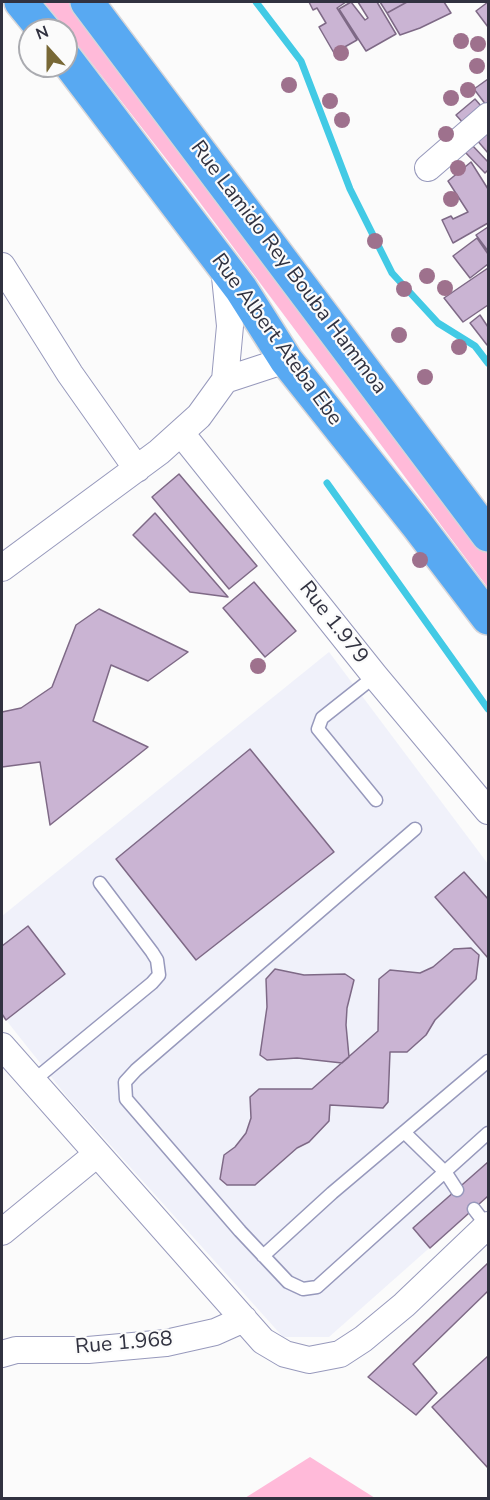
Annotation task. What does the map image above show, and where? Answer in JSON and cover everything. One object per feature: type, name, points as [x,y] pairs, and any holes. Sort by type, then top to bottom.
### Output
[{"type":"highway","points":[[21,2],[34,18]]},
{"type":"highway","name":"Rue Lamido Rey Bouba Hammoa","points":[[87,2],[489,535]]},
{"type":"highway","name":"Rue Albert Ateba Ebe","points":[[78,75],[241,289],[286,360],[489,618]]},
{"type":"street","points":[[428,168],[489,116]]},
{"type":"street","points":[[2,266],[70,374],[136,469]]},
{"type":"street","points":[[2,568],[136,469],[199,416],[225,380],[230,326],[224,267]]},
{"type":"street","points":[[225,380],[286,360]]},
{"type":"street","name":"Rue 1.979","points":[[181,433],[375,676],[489,811]]},
{"type":"street","points":[[2,1046],[264,1341],[285,1354],[309,1360],[340,1354],[363,1339],[404,1305],[483,1220]]},
{"type":"street","points":[[2,1232],[97,1154]]},
{"type":"street","name":"Rue 1.968","points":[[2,1354],[16,1350],[88,1350],[166,1343],[215,1332],[244,1319]]},
{"type":"lane","points":[[375,676],[322,718],[318,729],[376,800]]},
{"type":"lane","points":[[415,829],[136,1070],[125,1082],[126,1099],[263,1256],[288,1282],[303,1289],[317,1287],[489,1133]]},
{"type":"lane","points":[[33,1081],[159,975],[157,960],[152,952],[100,884]]},
{"type":"lane","points":[[263,1256],[332,1193],[489,1061]]},
{"type":"lane","points":[[404,1132],[446,1173],[457,1190]]},
{"type":"shaded area","points":[[44,2],[75,2],[488,551],[488,588],[192,192],[78,46],[78,18],[56,18]]},
{"type":"shaded area","points":[[329,652],[488,864],[488,1196],[329,1337],[283,1337],[68,1098],[2,1015],[2,916]]},
{"type":"shaded area","points":[[310,1457],[375,1498],[245,1498]]},
{"type":"building","points":[[309,2],[346,2],[337,8],[357,40],[334,53],[319,27],[326,23],[317,8],[313,10]]},
{"type":"building","points":[[351,2],[365,20],[368,18],[358,2],[377,2],[396,34],[366,51],[339,9]]},
{"type":"building","points":[[380,2],[407,2],[387,13]]},
{"type":"building","points":[[407,2],[444,2],[451,13],[400,35],[387,13]]},
{"type":"building","points":[[488,2],[488,27],[476,11]]},
{"type":"building","points":[[488,79],[488,103],[486,105],[474,89]]},
{"type":"building","points":[[475,99],[488,114],[473,134],[456,115]]},
{"type":"building","points":[[488,129],[488,153],[476,139]]},
{"type":"building","points":[[472,145],[488,162],[488,170],[485,173],[465,152]]},
{"type":"building","points":[[471,162],[488,189],[488,223],[453,243],[442,220],[451,216],[453,219],[468,212],[448,181]]},
{"type":"building","points":[[488,227],[488,251],[476,235]]},
{"type":"building","points":[[477,238],[488,254],[488,264],[470,278],[453,256]]},
{"type":"building","points":[[488,268],[488,305],[463,322],[444,298]]},
{"type":"building","points":[[480,315],[488,327],[487,345],[470,323]]},
{"type":"building","points":[[179,474],[257,566],[229,589],[152,497]]},
{"type":"building","points":[[155,513],[228,597],[190,592],[133,535]]},
{"type":"building","points":[[254,582],[296,631],[265,657],[223,608]]},
{"type":"building","points":[[99,609],[188,652],[148,681],[111,665],[93,721],[148,747],[50,825],[40,762],[2,767],[2,712],[21,708],[52,687],[76,625]]},
{"type":"building","points":[[250,749],[334,852],[196,960],[116,859]]},
{"type":"building","points":[[464,872],[488,899],[488,958],[435,897]]},
{"type":"building","points":[[28,926],[65,974],[6,1020],[2,1014],[2,946]]},
{"type":"building","points":[[471,948],[479,955],[476,979],[435,1020],[426,1035],[407,1052],[390,1052],[388,1102],[383,1108],[330,1105],[329,1121],[309,1142],[297,1148],[255,1185],[227,1185],[220,1179],[224,1155],[235,1147],[246,1133],[251,1118],[250,1097],[259,1089],[312,1089],[378,1031],[379,979],[390,970],[420,973],[433,967],[454,949]]},
{"type":"building","points":[[275,969],[304,975],[345,974],[354,980],[347,1008],[349,1057],[342,1063],[297,1058],[267,1060],[260,1055],[267,1007],[266,979]]},
{"type":"building","points":[[488,1162],[488,1196],[430,1248],[413,1228]]},
{"type":"building","points":[[488,1263],[488,1291],[413,1364],[437,1393],[416,1415],[368,1377]]},
{"type":"building","points":[[488,1356],[488,1468],[432,1407]]},
{"type":"waterway","points":[[256,2],[301,61],[350,189],[392,273],[438,323],[475,346],[488,363]]},
{"type":"waterway","points":[[327,483],[488,709]]}]
